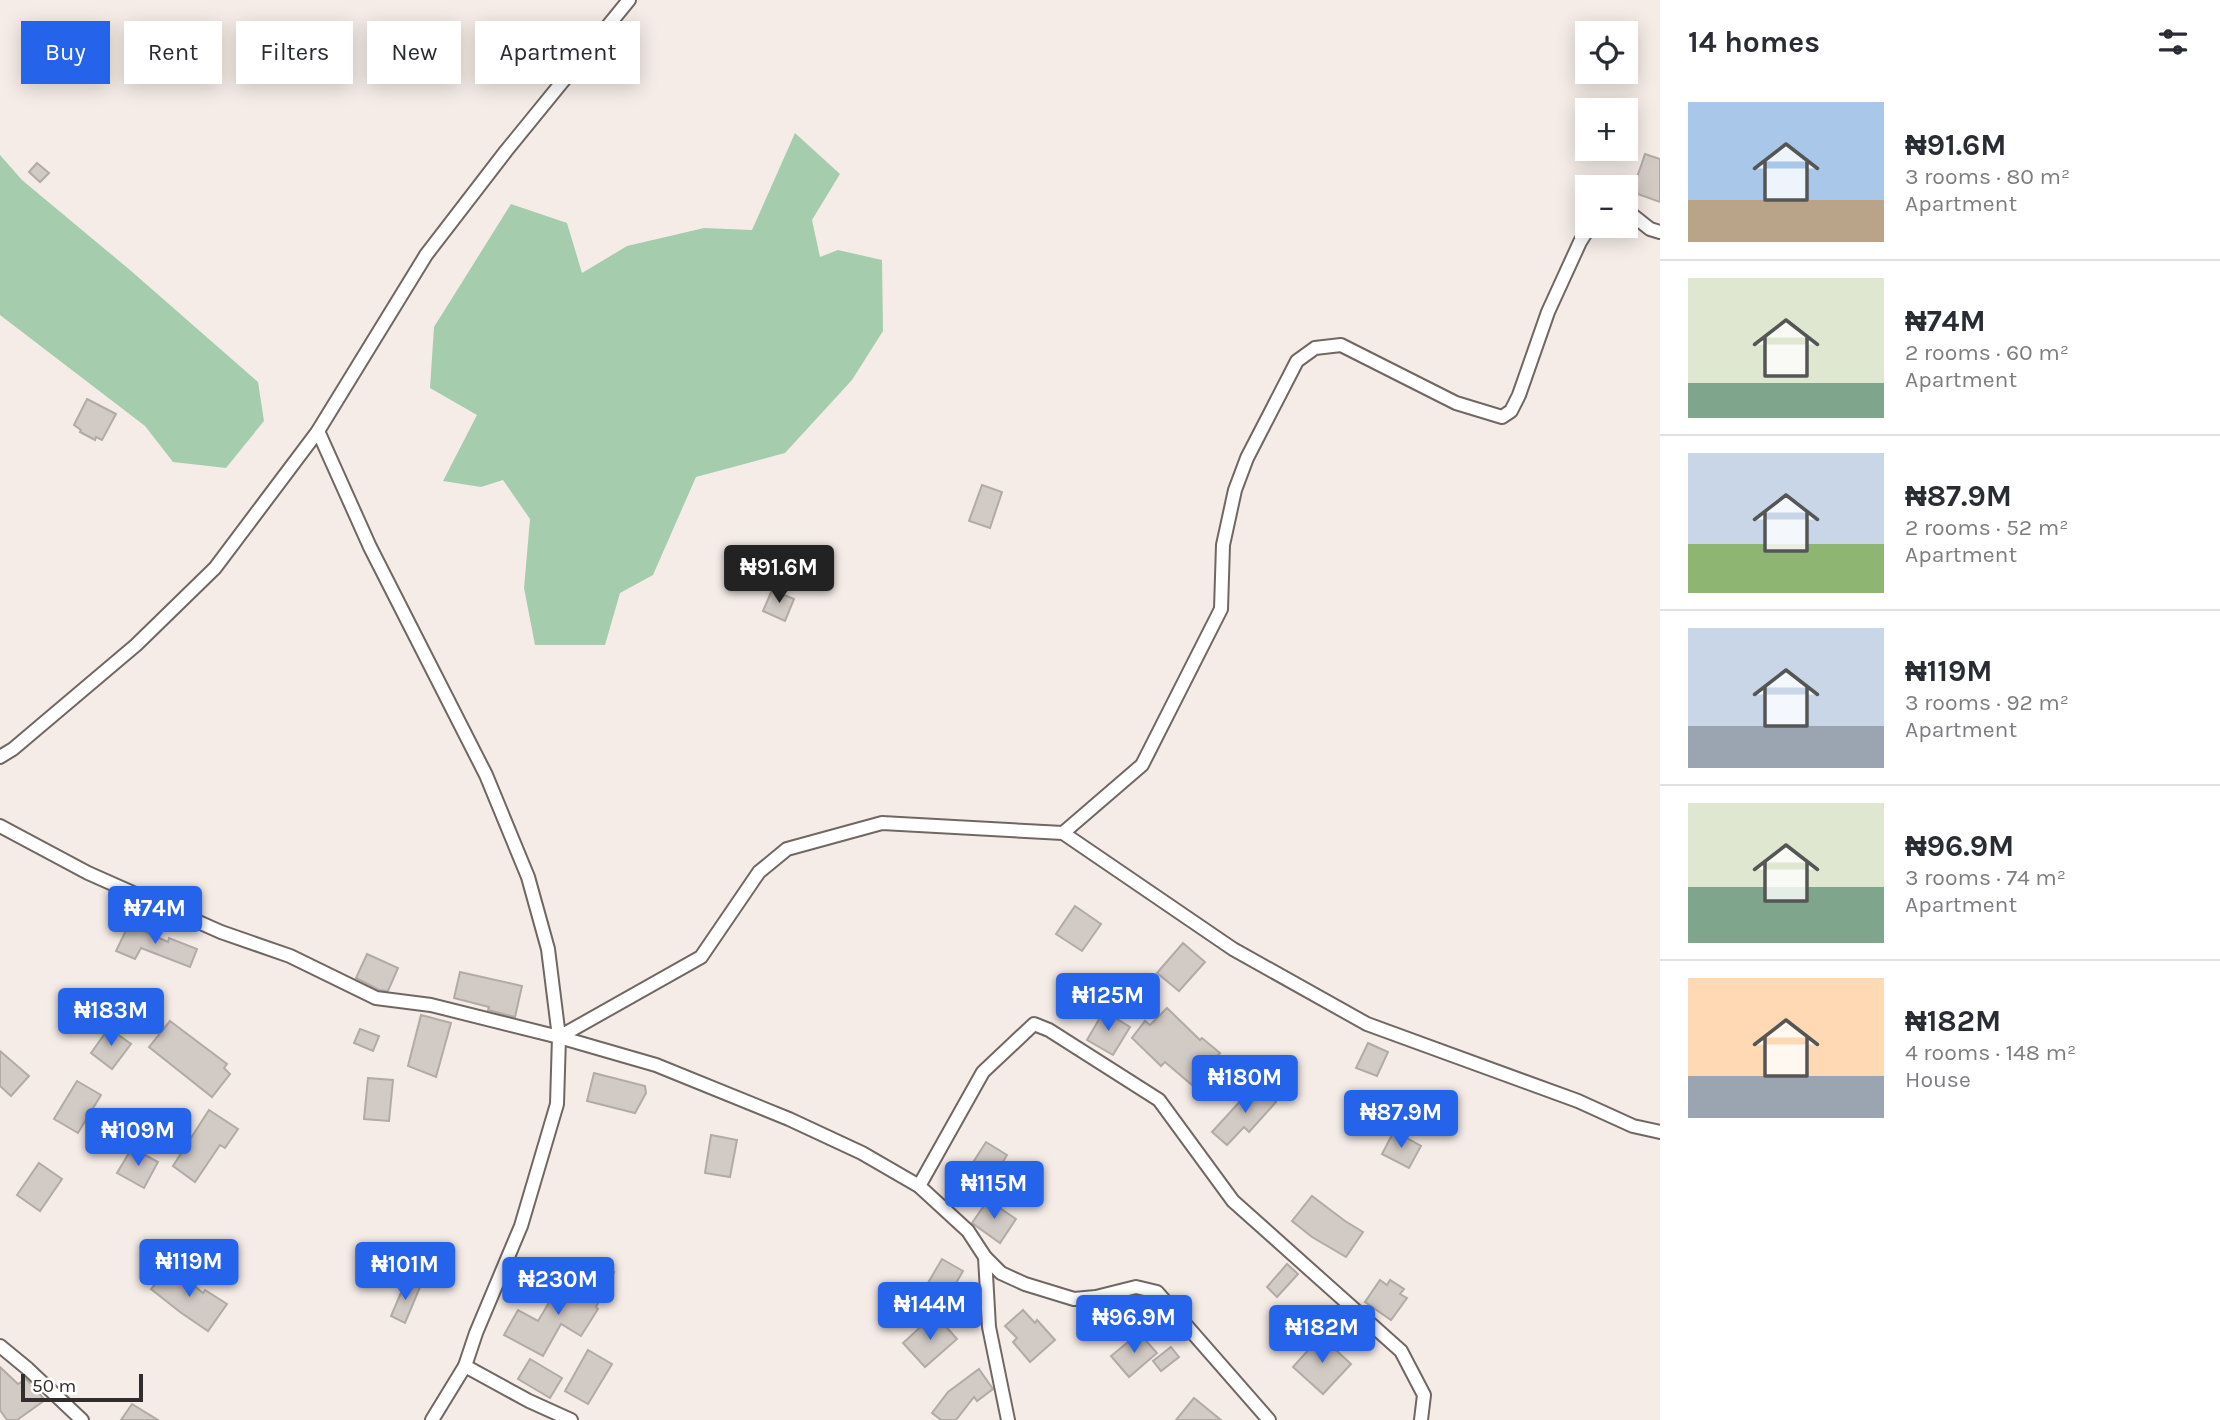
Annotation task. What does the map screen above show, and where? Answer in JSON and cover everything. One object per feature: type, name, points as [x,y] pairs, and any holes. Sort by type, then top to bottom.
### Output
[{"type":"street","points":[[0,757],[136,645],[215,568],[318,431],[426,255],[506,151],[629,0]]},
{"type":"street","points":[[1638,220],[1650,229],[1660,232]]},
{"type":"street","points":[[1063,833],[1142,765],[1221,609],[1223,545],[1235,491],[1247,458],[1297,361],[1315,348],[1341,345],[1456,403],[1502,417],[1511,411],[1520,396],[1548,312],[1582,238]]},
{"type":"street","points":[[318,431],[370,547],[486,775],[528,877],[548,949],[559,1037],[556,1104],[522,1226],[476,1333],[466,1366],[432,1420]]},
{"type":"street","points":[[559,1037],[701,957],[759,872],[788,849],[883,823],[1063,833],[1233,949],[1367,1024],[1578,1101],[1633,1126],[1660,1132]]},
{"type":"street","points":[[0,826],[88,873],[221,932],[290,956],[376,999],[431,1005],[656,1065],[789,1119],[862,1153],[919,1186],[968,1231],[985,1257],[1001,1273],[1025,1284],[1074,1299],[1096,1297],[1136,1287],[1157,1292],[1269,1420]]},
{"type":"street","points":[[919,1186],[983,1072],[1034,1024],[1049,1030],[1159,1100],[1233,1201],[1401,1351],[1424,1395],[1421,1420]]},
{"type":"street","points":[[985,1257],[989,1327],[1009,1420]]},
{"type":"street","points":[[0,1346],[29,1369],[82,1420]]},
{"type":"street","points":[[466,1366],[529,1401],[571,1420]]},
{"type":"green space","points":[[795,133],[840,174],[812,220],[820,257],[838,250],[882,260],[883,331],[852,380],[785,453],[696,477],[653,575],[620,593],[605,645],[535,645],[524,588],[530,519],[503,480],[481,487],[443,481],[477,415],[430,388],[434,327],[511,204],[567,223],[582,273],[627,246],[704,228],[752,230]]},
{"type":"green space","points":[[0,155],[22,180],[258,382],[264,421],[226,468],[173,462],[145,426],[0,315]]},
{"type":"building","points":[[1645,154],[1660,159],[1660,202],[1638,194],[1638,175]]},
{"type":"building","points":[[37,163],[49,173],[40,182],[29,172]]},
{"type":"building","points":[[87,399],[116,414],[102,440],[96,437],[95,440],[80,432],[74,425]]},
{"type":"building","points":[[982,485],[1002,492],[990,528],[969,521]]},
{"type":"building","points":[[772,590],[794,599],[785,621],[763,611]]},
{"type":"building","points":[[1075,906],[1101,924],[1082,951],[1056,934]]},
{"type":"building","points":[[129,924],[168,942],[169,938],[197,949],[190,967],[141,948],[135,959],[116,951]]},
{"type":"building","points":[[1183,943],[1205,962],[1179,991],[1157,973]]},
{"type":"building","points":[[367,954],[398,968],[388,991],[379,990],[356,978]]},
{"type":"building","points":[[460,972],[522,986],[515,1017],[454,998]]},
{"type":"building","points":[[1167,1008],[1200,1040],[1202,1038],[1220,1053],[1192,1085],[1165,1062],[1161,1066],[1132,1038],[1145,1021],[1150,1025]]},
{"type":"building","points":[[1104,1011],[1130,1027],[1113,1055],[1087,1040]]},
{"type":"building","points":[[421,1015],[451,1023],[436,1077],[408,1066]]},
{"type":"building","points":[[170,1021],[227,1064],[224,1068],[230,1074],[212,1097],[149,1047]]},
{"type":"building","points":[[109,1028],[131,1044],[112,1069],[91,1053]]},
{"type":"building","points":[[360,1029],[379,1036],[373,1051],[354,1043]]},
{"type":"building","points":[[1368,1043],[1388,1052],[1377,1076],[1356,1068]]},
{"type":"building","points":[[0,1051],[29,1076],[11,1096],[0,1086]]},
{"type":"building","points":[[594,1073],[645,1086],[646,1093],[635,1113],[587,1101]]},
{"type":"building","points":[[368,1078],[393,1080],[389,1121],[364,1119]]},
{"type":"building","points":[[77,1081],[101,1095],[78,1133],[54,1119]]},
{"type":"building","points":[[1256,1084],[1276,1102],[1249,1132],[1244,1127],[1227,1145],[1212,1132]]},
{"type":"building","points":[[209,1110],[238,1129],[225,1148],[220,1145],[195,1182],[173,1166]]},
{"type":"building","points":[[1394,1131],[1421,1146],[1409,1168],[1382,1154]]},
{"type":"building","points":[[711,1135],[737,1140],[730,1177],[705,1173]]},
{"type":"building","points":[[986,1142],[1007,1155],[987,1188],[965,1175]]},
{"type":"building","points":[[132,1148],[158,1162],[144,1188],[117,1173]]},
{"type":"building","points":[[39,1163],[62,1179],[40,1211],[17,1195]]},
{"type":"building","points":[[1312,1196],[1363,1232],[1346,1257],[1312,1237],[1292,1221]]},
{"type":"building","points":[[988,1200],[1016,1219],[1000,1243],[972,1223]]},
{"type":"building","points":[[942,1259],[963,1271],[946,1300],[925,1288]]},
{"type":"building","points":[[1287,1264],[1298,1274],[1277,1297],[1267,1287]]},
{"type":"building","points":[[170,1266],[203,1293],[205,1290],[227,1304],[208,1331],[151,1289]]},
{"type":"building","points":[[604,1267],[614,1272],[596,1307],[598,1309],[581,1336],[561,1324],[543,1356],[504,1335],[518,1310],[538,1321],[559,1286],[585,1301]]},
{"type":"building","points":[[1380,1280],[1387,1285],[1390,1280],[1404,1289],[1400,1294],[1407,1298],[1391,1320],[1365,1302]]},
{"type":"building","points":[[406,1281],[420,1287],[405,1323],[391,1316]]},
{"type":"building","points":[[1023,1310],[1035,1323],[1037,1320],[1055,1340],[1030,1362],[1013,1342],[1017,1338],[1005,1326]]},
{"type":"building","points":[[927,1321],[933,1328],[941,1321],[957,1339],[925,1367],[903,1343]]},
{"type":"building","points":[[1139,1333],[1157,1353],[1129,1377],[1111,1356]]},
{"type":"building","points":[[1321,1336],[1351,1364],[1323,1394],[1293,1367]]},
{"type":"building","points":[[1171,1347],[1179,1357],[1161,1371],[1153,1361]]},
{"type":"building","points":[[588,1350],[612,1364],[588,1404],[565,1391]]},
{"type":"building","points":[[530,1359],[562,1378],[550,1398],[518,1379]]},
{"type":"building","points":[[0,1367],[18,1384],[26,1379],[45,1400],[17,1420],[7,1420],[0,1410]]},
{"type":"building","points":[[979,1369],[993,1389],[977,1401],[974,1397],[956,1420],[941,1420],[932,1413],[948,1392]]},
{"type":"building","points":[[1194,1398],[1221,1420],[1176,1420]]},
{"type":"building","points":[[132,1404],[158,1420],[121,1420]]}]
